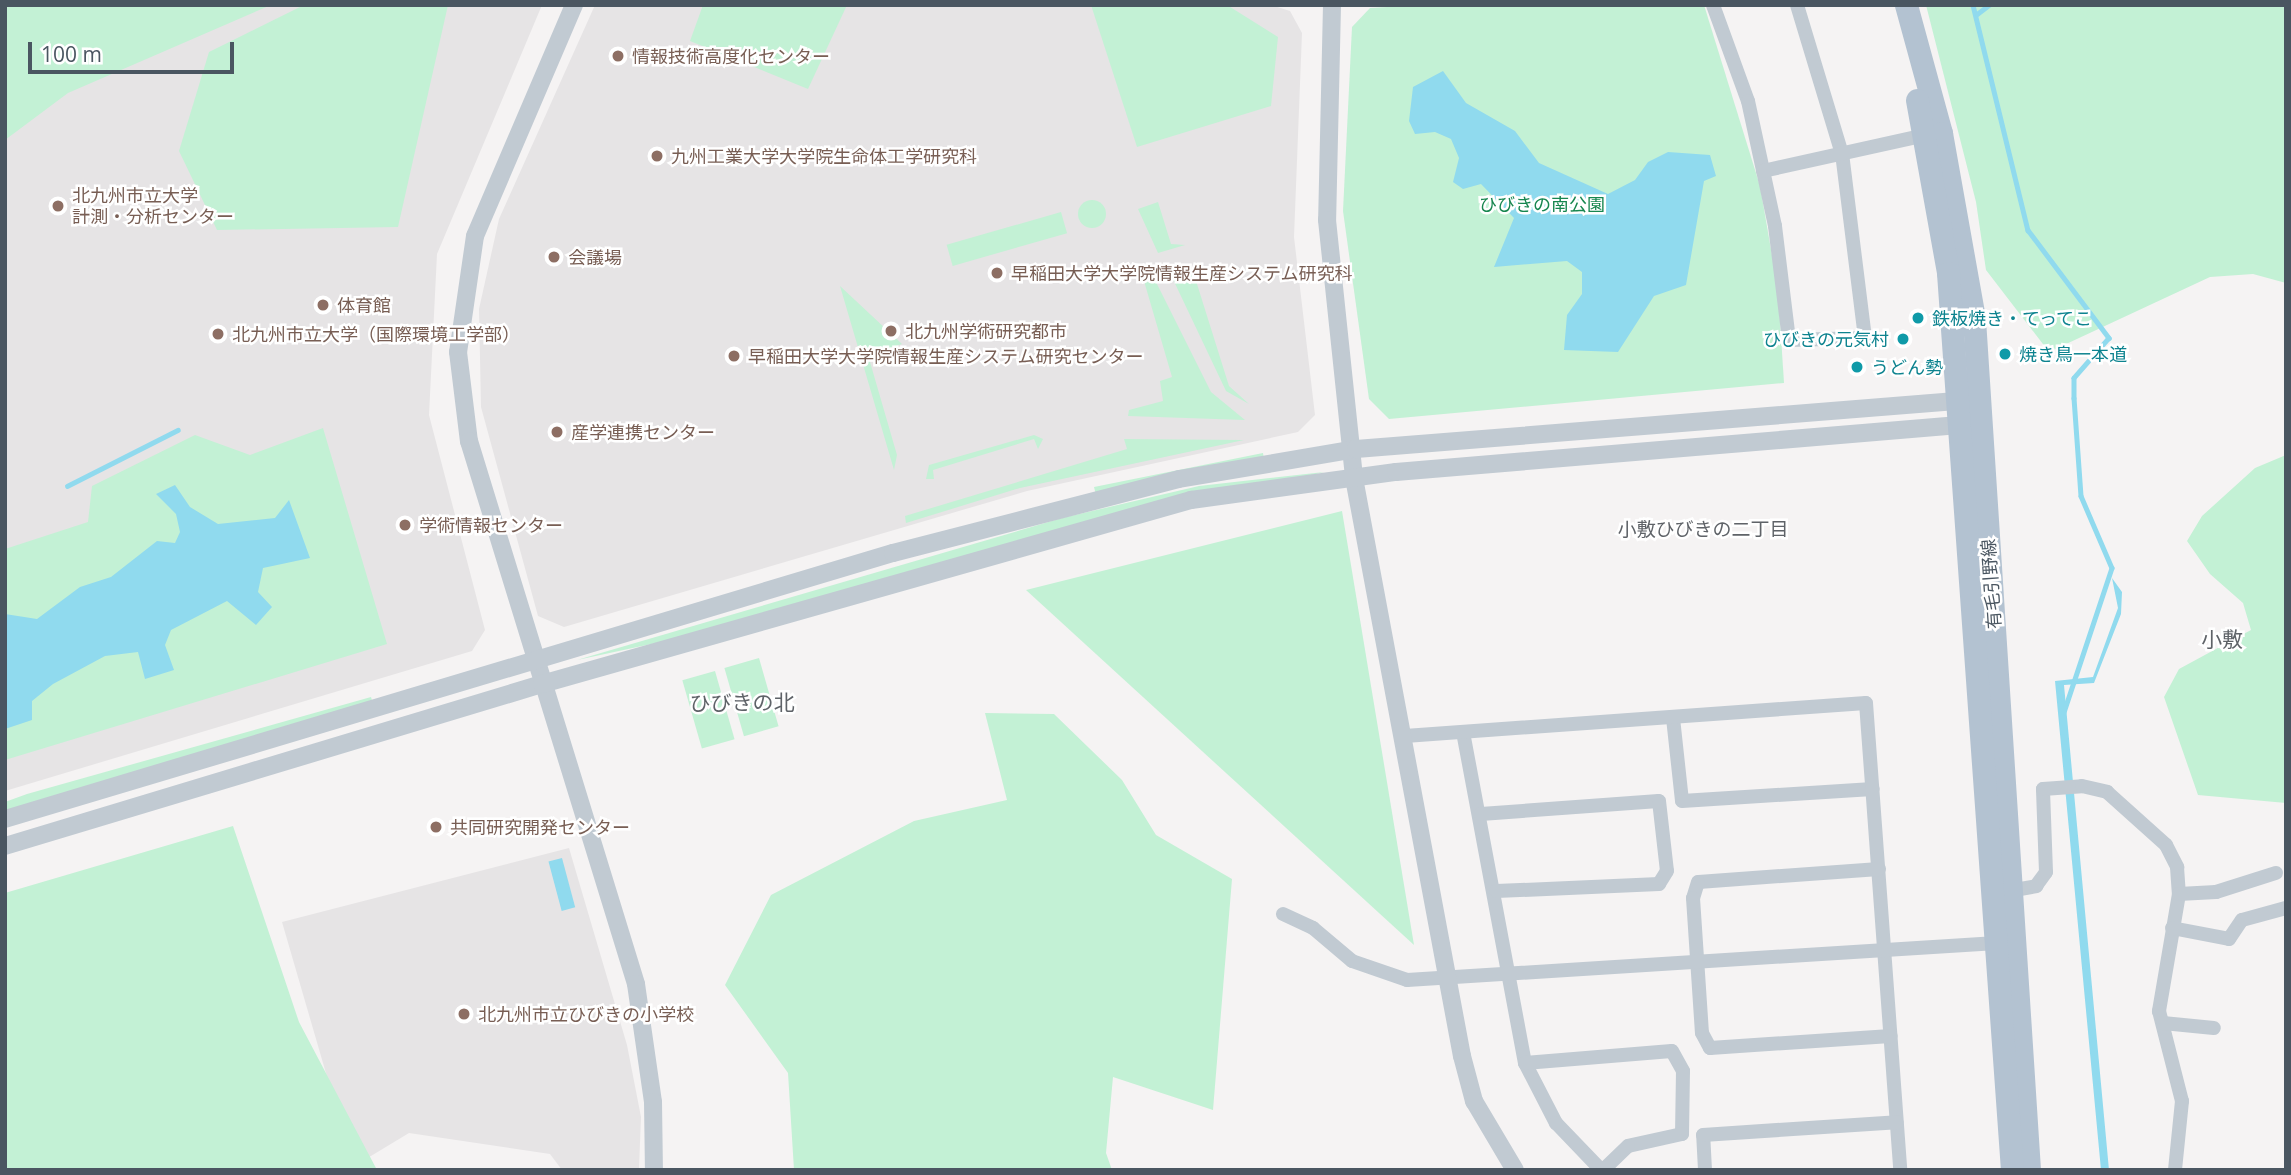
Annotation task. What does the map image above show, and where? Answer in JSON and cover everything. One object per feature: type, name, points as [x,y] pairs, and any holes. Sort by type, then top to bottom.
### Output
[{"type":"main road","name":"有毛引野線","points":[[1891,5],[1925,135],[1948,273],[1957,428],[2029,1170]]},
{"type":"main road","name":"有毛引野線","points":[[1906,5],[1960,222],[1980,420],[2001,893],[1997,943],[2012,1170]]},
{"type":"street","points":[[574,5],[475,236],[459,339],[469,441],[636,984],[653,1102],[654,1170]]},
{"type":"street","points":[[1332,5],[1327,220],[1356,449],[1354,478],[1474,1101],[1515,1170]]},
{"type":"street","points":[[1713,5],[1748,101],[1763,171],[1789,340],[1865,338],[1842,154],[1797,5]]},
{"type":"street","points":[[1763,171],[1925,135]]},
{"type":"street","points":[[5,819],[534,659],[1094,501],[1356,449],[1956,401],[1980,420]]},
{"type":"street","points":[[5,846],[542,684],[1191,500],[1354,478],[1957,428],[1980,420]]},
{"type":"street","points":[[1405,736],[1866,703],[1900,1170]]},
{"type":"street","points":[[1674,718],[1682,801],[1873,789]]},
{"type":"street","points":[[1463,732],[1496,891],[1525,1063],[1556,1123],[1602,1170],[1629,1146],[1682,1134],[1683,1071],[1672,1051],[1525,1063]]},
{"type":"street","points":[[2001,893],[2036,886],[2046,872],[2043,789],[2082,786],[2107,792],[2155,832],[2177,867],[2179,894],[2172,928],[2163,1023],[2182,1101],[2175,1170]]},
{"type":"street","points":[[1481,814],[1659,802],[1667,871],[1659,884],[1496,891]]},
{"type":"street","points":[[1879,869],[1698,882],[1693,898],[1700,961],[1702,1032],[1710,1048],[1891,1036]]},
{"type":"street","points":[[2179,894],[2216,892],[2276,873]]},
{"type":"street","points":[[2172,928],[2229,939],[2242,920],[2286,908]]},
{"type":"street","points":[[1283,914],[1379,974],[1407,980],[1997,943]]},
{"type":"street","points":[[2163,1023],[2214,1028]]},
{"type":"street","points":[[1705,1170],[1703,1135],[1897,1122]]},
{"type":"shaded area","name":"北九州市立大学（国際環境工学部）","points":[[5,5],[542,5],[437,254],[429,415],[485,630],[472,651],[5,791]]},
{"type":"shaded area","name":"北九州学術研究都市","points":[[595,5],[1271,5],[1290,11],[1302,33],[1294,237],[1315,415],[1298,432],[1027,491],[564,627],[538,616],[481,407],[479,309],[499,219]]},
{"type":"shaded area","name":"北九州市立ひびきの小学校","points":[[569,848],[627,1045],[641,1117],[639,1168],[562,1170],[550,1154],[409,1133],[361,1162],[348,1149],[282,922]]},
{"type":"green space","points":[[5,5],[271,5],[68,93],[5,140]]},
{"type":"green space","points":[[304,5],[448,5],[398,227],[217,230],[179,151],[209,52]]},
{"type":"green space","points":[[703,5],[847,5],[808,89],[690,41]]},
{"type":"green space","points":[[1091,5],[1227,5],[1278,37],[1271,106],[1137,147]]},
{"type":"green space","name":"ひびきの南公園","points":[[1421,5],[1704,5],[1760,186],[1778,290],[1784,383],[1389,419],[1369,399],[1343,211],[1352,27],[1370,8]]},
{"type":"green space","points":[[1926,5],[2286,5],[2286,283],[2253,274],[2210,277],[2049,352],[1986,270],[1976,202]]},
{"type":"green space","points":[[1092,200],[1102,204],[1106,214],[1102,224],[1092,228],[1082,224],[1078,214],[1082,204]]},
{"type":"green space","points":[[1158,202],[1171,244],[1185,245],[1158,253],[1138,209]]},
{"type":"green space","points":[[1061,212],[1067,233],[953,266],[947,245]]},
{"type":"green space","points":[[1192,268],[1229,386],[1249,404],[1226,391],[1170,273]]},
{"type":"green space","points":[[1154,278],[1211,392],[1245,420],[1128,416],[1129,410],[1163,401],[1160,381],[1172,377],[1144,281]]},
{"type":"green space","points":[[840,286],[902,344],[868,355],[897,455],[894,470]]},
{"type":"green space","points":[[323,428],[387,644],[5,760],[5,549],[88,522],[92,486],[195,435],[250,455]]},
{"type":"green space","points":[[1034,435],[1043,439],[1038,449],[1034,439],[933,470],[934,479],[926,479],[929,465]]},
{"type":"green space","points":[[1124,439],[1244,440],[1020,488],[906,523],[905,516],[1127,449]]},
{"type":"green space","points":[[1263,453],[1264,460],[1096,495],[1094,487]]},
{"type":"green space","points":[[2286,455],[2286,803],[2198,795],[2164,697],[2179,669],[2251,630],[2243,603],[2210,574],[2187,541],[2202,516],[2255,468]]},
{"type":"green space","points":[[1324,472],[698,634],[577,660],[1062,518],[1199,486]]},
{"type":"green space","points":[[1342,511],[1414,945],[1026,590]]},
{"type":"green space","points":[[759,658],[779,726],[744,736],[724,668]]},
{"type":"green space","points":[[715,671],[735,739],[702,749],[682,680]]},
{"type":"green space","points":[[371,697],[373,704],[5,812],[5,802],[27,794]]},
{"type":"green space","points":[[985,713],[1054,714],[1122,780],[1156,835],[1232,879],[1213,1110],[1113,1077],[1106,1153],[1112,1170],[794,1170],[788,1073],[725,985],[771,895],[914,821],[1007,800]]},
{"type":"green space","points":[[233,826],[299,1022],[377,1170],[5,1170],[5,893]]},
{"type":"water","points":[[1443,71],[1466,103],[1515,131],[1539,163],[1608,194],[1635,180],[1648,162],[1668,152],[1710,155],[1716,176],[1704,181],[1686,285],[1654,296],[1618,352],[1564,350],[1567,315],[1582,294],[1582,272],[1567,261],[1494,267],[1514,218],[1481,184],[1463,189],[1453,182],[1459,158],[1451,139],[1435,132],[1415,134],[1409,121],[1413,87]]},
{"type":"water","points":[[175,485],[190,507],[218,524],[275,518],[289,500],[310,558],[263,568],[258,592],[272,607],[256,625],[227,601],[171,630],[165,645],[174,670],[145,679],[138,652],[105,656],[53,684],[32,701],[32,720],[5,729],[5,614],[37,619],[80,587],[111,577],[157,541],[175,543],[180,532],[176,514],[156,494]]},
{"type":"water","points":[[2112,578],[2122,592],[2121,614],[2094,683],[2064,685],[2109,1170],[2101,1170],[2055,681],[2093,677],[2118,608]]},
{"type":"water","points":[[562,858],[575,907],[562,911],[548,862]]},
{"type":"waterway","points":[[1973,5],[2028,230],[2109,338],[2074,378],[2074,398],[2081,496],[2112,568],[2064,712]]},
{"type":"waterway","points":[[1977,14],[1989,5]]},
{"type":"waterway","points":[[67,486],[178,430]]},
{"type":"place","name":"情報技術高度化センター","points":[[618,56]]},
{"type":"place","name":"九州工業大学大学院生命体工学研究科","points":[[657,156]]},
{"type":"place","name":"北九州市立大学 計測・分析センター","points":[[58,206]]},
{"type":"place","name":"会議場","points":[[554,257]]},
{"type":"place","name":"早稲田大学大学院情報生産システム研究科","points":[[997,273]]},
{"type":"place","name":"体育館","points":[[323,305]]},
{"type":"place","name":"鉄板焼き・てってこ","points":[[1918,318]]},
{"type":"place","name":"北九州学術研究都市","points":[[891,331]]},
{"type":"place","name":"北九州市立大学（国際環境工学部）","points":[[218,334]]},
{"type":"place","name":"ひびきの元気村","points":[[1903,339]]},
{"type":"place","name":"焼き鳥一本道","points":[[2005,354]]},
{"type":"place","name":"早稲田大学大学院情報生産システム研究センター","points":[[734,356]]},
{"type":"place","name":"うどん勢","points":[[1857,367]]},
{"type":"place","name":"産学連携センター","points":[[557,432]]},
{"type":"place","name":"学術情報センター","points":[[405,525]]},
{"type":"place","name":"共同研究開発センター","points":[[436,827]]},
{"type":"place","name":"北九州市立ひびきの小学校","points":[[464,1014]]},
{"type":"district","name":"小敷ひびきの二丁目","points":[[1703,530]]},
{"type":"district","name":"小敷","points":[[2222,639]]},
{"type":"district","name":"ひびきの北","points":[[742,702]]}]
